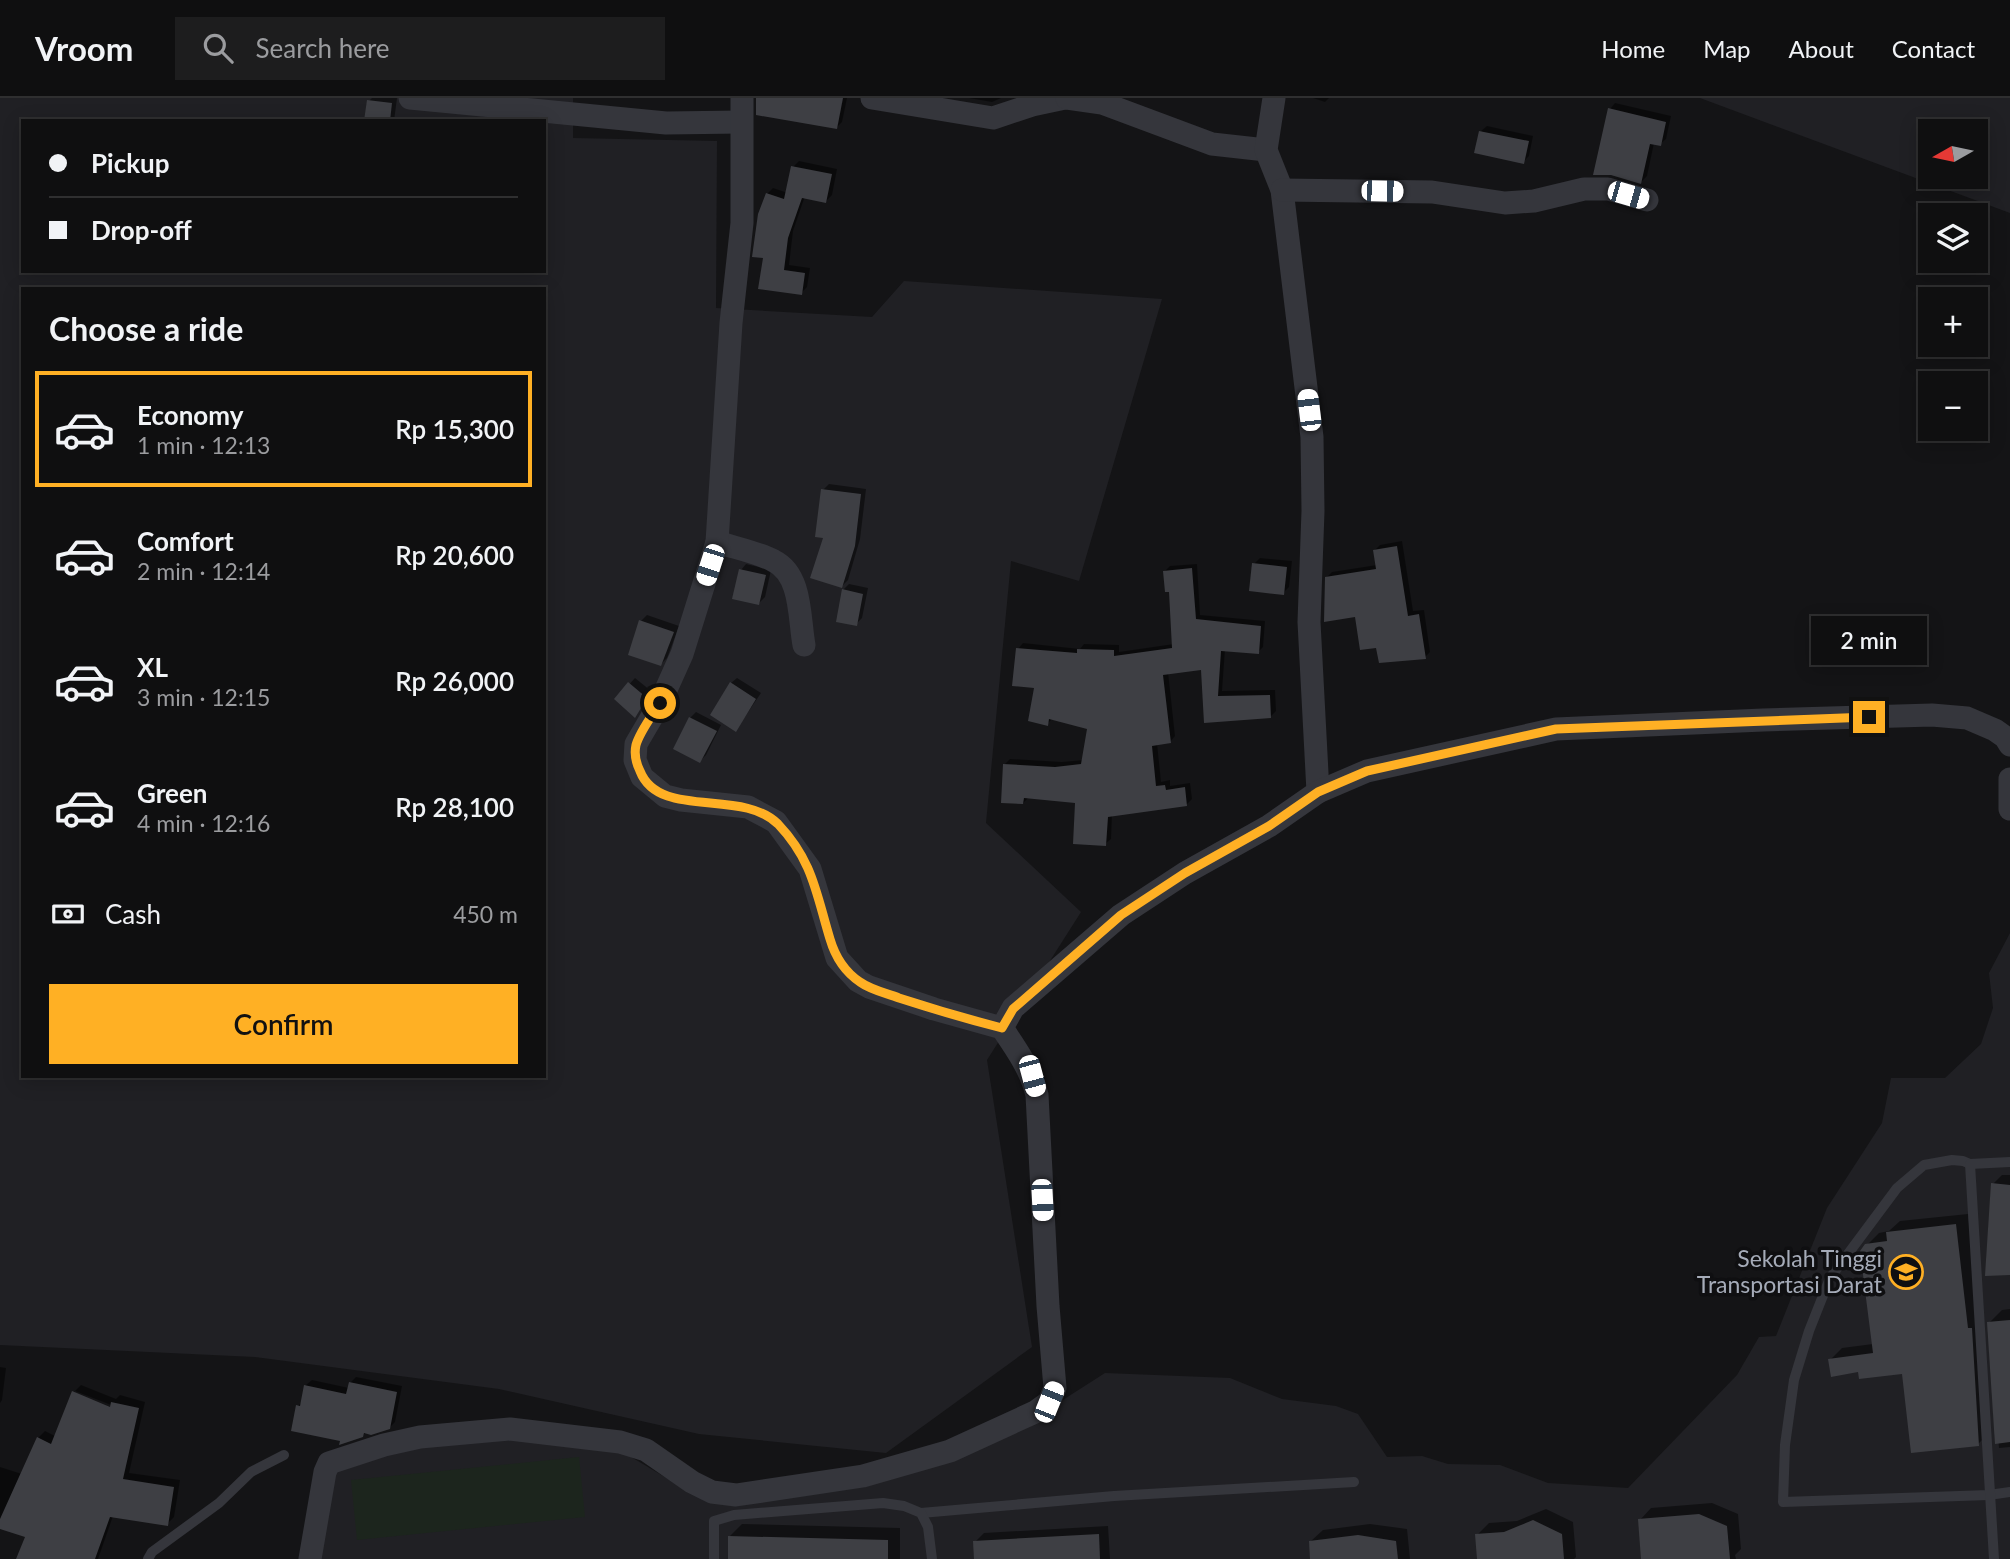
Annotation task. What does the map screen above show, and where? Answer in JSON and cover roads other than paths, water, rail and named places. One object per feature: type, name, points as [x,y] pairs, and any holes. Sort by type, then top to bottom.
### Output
[{"type":"street","points":[[410,98],[666,122],[741,122]]},
{"type":"street","points":[[310,1559],[325,1472],[329,1463],[384,1445],[420,1437],[510,1429],[620,1442],[646,1450],[692,1482],[712,1492],[736,1494],[863,1476],[950,1451],[1035,1412],[1049,1402],[1055,1388],[1037,1095],[1032,1076],[1002,1028],[869,988],[858,981],[837,958],[810,869],[776,822],[748,807],[665,796],[642,777],[635,760],[636,744],[660,703],[682,654],[717,542],[731,323],[742,223],[742,98]]},
{"type":"street","points":[[872,98],[993,118],[1032,105],[1066,98],[1102,103],[1212,144],[1266,150]]},
{"type":"street","points":[[1274,98],[1266,150],[1282,190],[1312,437],[1313,511],[1309,622],[1318,792]]},
{"type":"street","points":[[1282,190],[1432,192],[1505,203],[1534,201],[1584,189],[1608,189],[1647,200]]},
{"type":"street","points":[[717,542],[774,560],[787,570],[797,594],[804,645]]},
{"type":"street","points":[[1002,1028],[1013,1009],[1121,915],[1185,873],[1269,826],[1318,792],[1367,771],[1556,729],[1932,715],[1967,718],[1985,724],[2005,737],[2010,745]]},
{"type":"street","points":[[2010,779],[2010,808]]},
{"type":"lane","points":[[2010,1162],[1970,1164],[1952,1160],[1924,1165],[1897,1188],[1830,1278],[1809,1331],[1794,1380],[1785,1445],[1783,1502],[2010,1492]]},
{"type":"lane","points":[[1970,1164],[1994,1559]]},
{"type":"lane","points":[[148,1559],[152,1552],[219,1503],[251,1472],[284,1455]]},
{"type":"lane","points":[[714,1559],[714,1521],[734,1515],[883,1503],[904,1506],[921,1513],[1114,1496],[1354,1482]]},
{"type":"lane","points":[[921,1513],[928,1527],[932,1559]]},
{"type":"place","name":"Sekolah Tinggi Transportasi Darat","points":[[1906,1272]]}]
